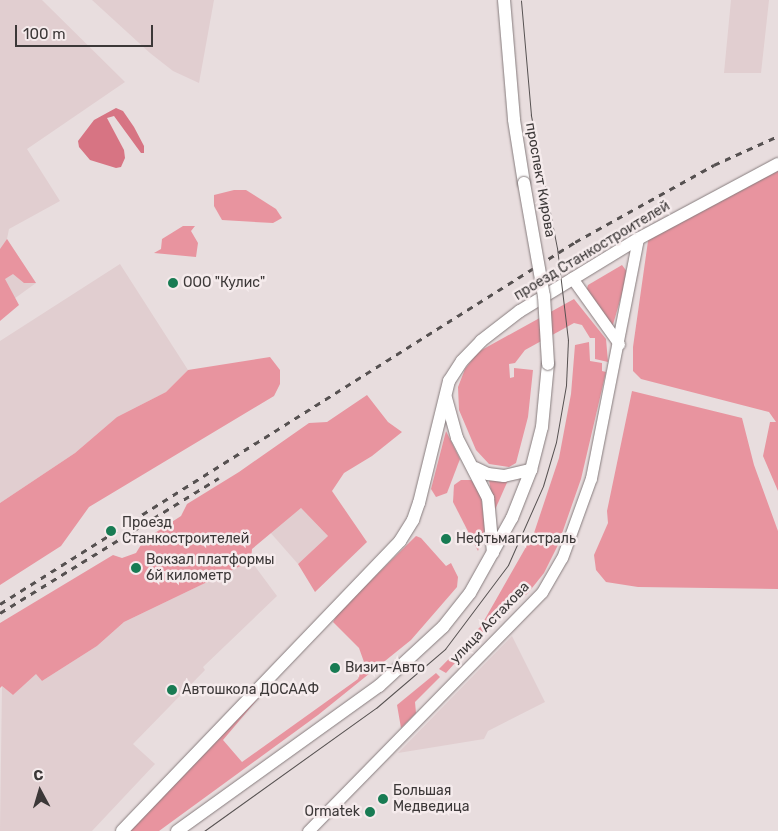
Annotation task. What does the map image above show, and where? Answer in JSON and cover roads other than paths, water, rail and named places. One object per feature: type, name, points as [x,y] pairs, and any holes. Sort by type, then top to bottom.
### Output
[{"type":"main road","name":"проспект Кирова","points":[[504,0],[514,120],[542,287],[548,364],[542,427],[531,470]]},
{"type":"main road","name":"проезд Станкостроителей","points":[[445,392],[462,361],[481,341],[520,311],[638,239],[778,164]]},
{"type":"main road","points":[[445,392],[457,438],[475,468],[491,512],[493,556]]},
{"type":"main road","points":[[122,831],[400,540],[413,520],[419,503],[445,392]]},
{"type":"main road","points":[[475,468],[488,474],[504,476],[531,470]]},
{"type":"main road","points":[[178,831],[339,717],[414,657],[470,593],[493,556],[512,518],[531,470]]},
{"type":"street","name":"улица Астахова","points":[[308,831],[542,592],[562,558],[591,478],[619,344],[638,239]]},
{"type":"street","points":[[572,278],[619,344]]},
{"type":"tram line","points":[[204,831],[376,708],[445,649],[508,565],[543,486],[556,442],[566,385],[568,340],[557,248],[531,115],[521,0]]},
{"type":"railway","points":[[0,604],[575,242],[714,165],[778,136]]},
{"type":"railway","points":[[0,613],[219,478]]},
{"type":"place","name":"ООО \"Кулис\"","points":[[173,283]]},
{"type":"place","name":"Проезд Станкостроителей","points":[[111,531]]},
{"type":"place","name":"Нефтьмагистраль","points":[[446,539]]},
{"type":"place","name":"Вокзал платформы 6й километр","points":[[136,568]]},
{"type":"place","name":"Визит-Авто","points":[[335,668]]},
{"type":"place","name":"Автошкола ДОСААФ","points":[[172,690]]},
{"type":"place","name":"Большая Медведица","points":[[383,799]]},
{"type":"place","name":"Ormatek","points":[[370,812]]}]
